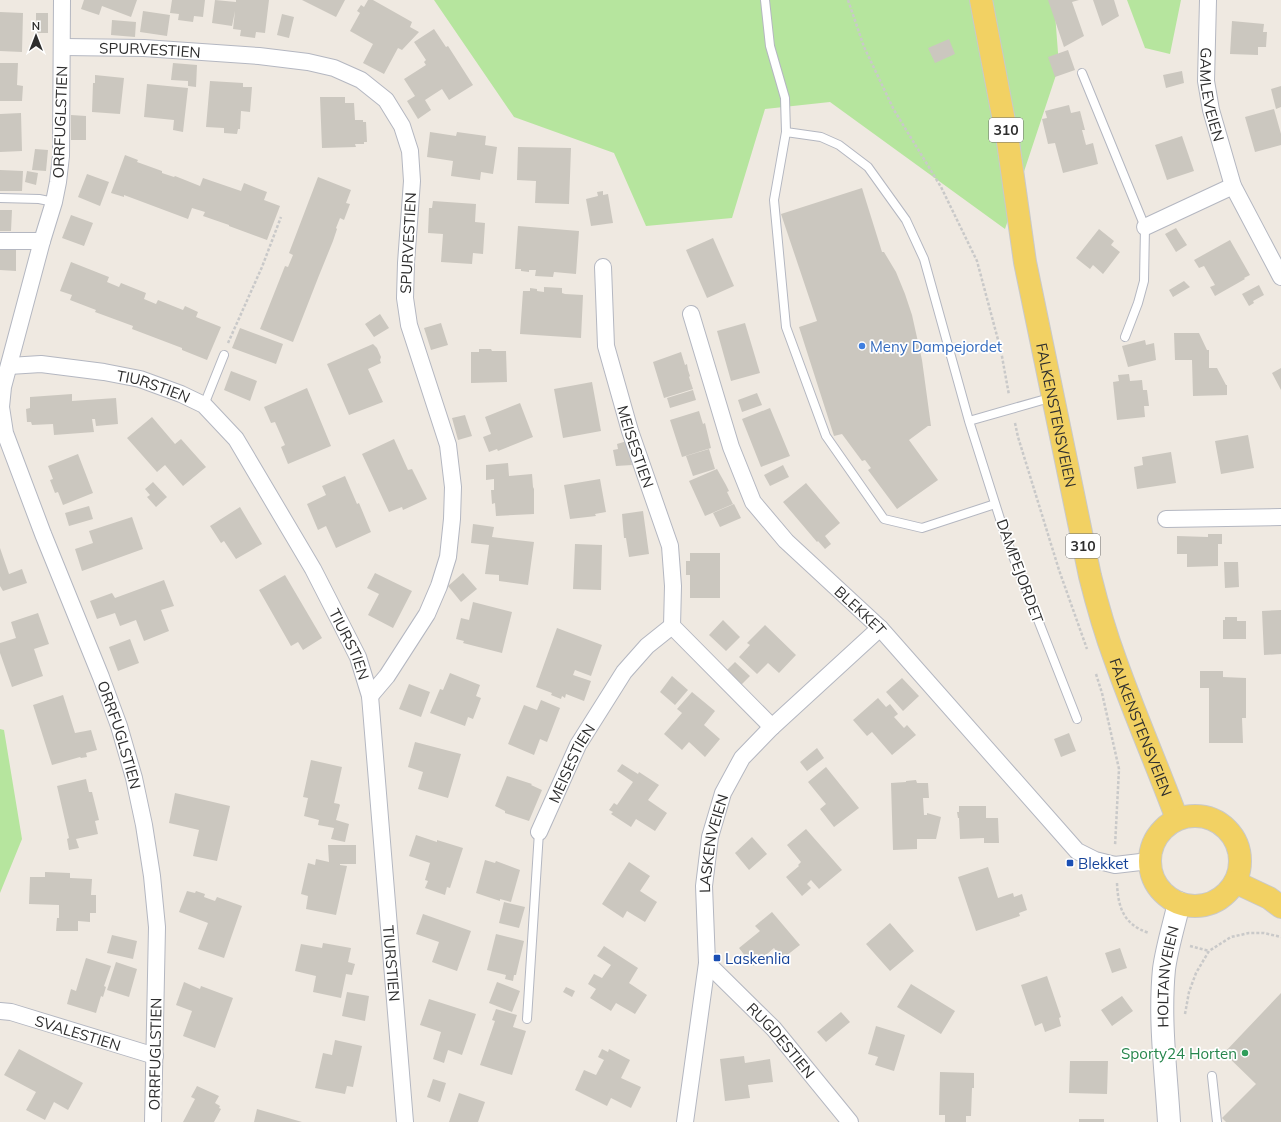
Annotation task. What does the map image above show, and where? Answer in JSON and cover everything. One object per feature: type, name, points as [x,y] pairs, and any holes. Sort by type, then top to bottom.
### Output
[{"type":"main road","name":"FALKENSTENSVEIEN","points":[[981,0],[1008,142],[1025,262],[1090,576],[1100,615],[1115,660],[1160,772],[1177,819]]},
{"type":"main road","points":[[1190,816],[1204,816],[1217,821],[1228,830],[1236,841],[1240,855],[1240,869],[1235,882],[1227,893],[1217,900],[1205,905],[1192,906],[1179,903],[1164,894],[1153,879],[1149,861],[1151,848],[1157,836],[1165,826],[1177,819],[1190,816]]},
{"type":"main road","points":[[1235,882],[1269,898],[1281,907]]},
{"type":"main road","name":"HOLTANVEIEN","points":[[1169,1122],[1162,1015],[1164,968],[1179,903]]},
{"type":"street","name":"ORRFUGLSTIEN","points":[[62,0],[63,47],[61,156],[54,202],[4,366],[1,406],[5,433],[43,534],[120,726],[134,778],[144,825],[152,876],[157,927],[153,1122]]},
{"type":"street","name":"GAMLEVEIEN","points":[[1208,0],[1206,81],[1211,110],[1233,186],[1281,278]]},
{"type":"street","name":"SPURVESTIEN","points":[[63,47],[144,48],[259,56],[308,62],[334,68],[362,80],[386,100],[402,126],[410,151],[412,181],[405,298],[409,325],[448,445],[453,487],[452,519],[448,557],[439,586],[427,614],[386,676],[370,696]]},
{"type":"street","points":[[1145,227],[1233,186]]},
{"type":"street","points":[[0,241],[42,242]]},
{"type":"street","name":"MEISESTIEN","points":[[539,832],[578,745],[624,672],[647,646],[672,626],[673,586],[670,546],[630,431],[606,346],[603,267]]},
{"type":"street","name":"BLEKKET","points":[[691,314],[731,447],[753,502],[786,541],[880,628],[1077,851],[1095,860],[1115,865],[1149,861]]},
{"type":"street","name":"TIURSTIEN","points":[[4,366],[41,364],[104,372],[140,379],[181,394],[204,405],[236,439],[313,569],[358,657],[370,696],[405,1122]]},
{"type":"street","points":[[1166,519],[1281,517]]},
{"type":"street","points":[[672,626],[772,727]]},
{"type":"street","name":"LASKENVEIEN","points":[[685,1122],[707,963],[704,886],[710,837],[723,793],[742,758],[772,727],[880,628]]},
{"type":"street","name":"RUGDESTIEN","points":[[707,963],[774,1029],[850,1122]]},
{"type":"street","name":"SVALESTIEN","points":[[0,1011],[11,1012],[155,1056]]},
{"type":"lane","points":[[765,0],[770,46],[785,98],[786,132],[774,200],[786,327],[826,436],[884,518],[922,528],[995,504]]},
{"type":"lane","points":[[1082,73],[1145,227],[1144,281],[1138,303],[1125,337]]},
{"type":"lane","name":"DAMPEJORDET","points":[[786,132],[821,137],[839,145],[868,167],[906,220],[924,259],[969,421],[1007,541],[1077,719]]},
{"type":"lane","points":[[0,198],[39,198],[54,202]]},
{"type":"lane","points":[[204,405],[224,354]]},
{"type":"lane","points":[[969,421],[1053,397]]},
{"type":"lane","points":[[527,1019],[539,832]]},
{"type":"lane","points":[[1212,1076],[1217,1122]]},
{"type":"path","points":[[848,0],[864,47],[894,110],[941,187],[977,261],[1001,351],[1018,437],[1054,555],[1087,650]]},
{"type":"path","points":[[224,354],[282,217]]},
{"type":"path","points":[[1094,671],[1102,693],[1119,769],[1115,836],[1115,865],[1117,895],[1121,909],[1130,923],[1141,930],[1209,951]]},
{"type":"path","points":[[1184,1022],[1189,992],[1194,979],[1209,951],[1231,937],[1249,933],[1264,933],[1281,937]]},
{"type":"green space","points":[[434,0],[1054,0],[1059,66],[1005,229],[830,102],[765,109],[732,218],[646,226],[614,153],[514,117]]},
{"type":"green space","points":[[1127,0],[1181,0],[1170,54],[1145,48]]},
{"type":"green space","points":[[0,729],[4,730],[22,839],[0,893]]},
{"type":"building","points":[[84,0],[137,0],[131,17],[102,6],[99,15],[81,9]]},
{"type":"building","points":[[172,0],[205,0],[203,17],[194,16],[193,22],[178,20],[179,14],[170,13]]},
{"type":"building","points":[[215,0],[236,2],[236,0],[269,0],[265,33],[256,32],[255,38],[240,36],[241,30],[233,29],[235,11],[232,26],[212,23]]},
{"type":"building","points":[[302,0],[345,0],[336,17]]},
{"type":"building","points":[[368,0],[373,0],[412,22],[410,27],[419,32],[402,50],[398,48],[384,74],[363,63],[373,44],[350,31],[360,13],[357,11],[361,5],[364,7]]},
{"type":"building","points":[[1048,0],[1079,0],[1072,2],[1084,36],[1064,47]]},
{"type":"building","points":[[1093,0],[1114,0],[1119,16],[1102,26]]},
{"type":"building","points":[[143,11],[170,15],[167,36],[140,32]]},
{"type":"building","points":[[0,12],[23,13],[22,52],[0,51]]},
{"type":"building","points":[[36,13],[48,13],[48,33],[36,33]]},
{"type":"building","points":[[282,14],[294,17],[289,38],[277,35]]},
{"type":"building","points":[[112,20],[136,22],[135,37],[111,35]]},
{"type":"building","points":[[1232,21],[1264,24],[1263,32],[1267,32],[1266,47],[1258,47],[1258,55],[1230,54]]},
{"type":"building","points":[[434,29],[446,47],[448,46],[473,85],[449,100],[442,89],[425,100],[431,110],[418,119],[407,101],[415,96],[404,79],[426,65],[424,62],[426,60],[414,42]]},
{"type":"building","points":[[949,39],[955,54],[935,63],[928,48]]},
{"type":"building","points":[[1068,50],[1075,70],[1055,77],[1048,57]]},
{"type":"building","points":[[0,63],[18,63],[17,85],[23,86],[22,101],[0,101]]},
{"type":"building","points":[[173,63],[197,65],[196,87],[188,86],[188,81],[171,80]]},
{"type":"building","points":[[1182,71],[1184,83],[1166,88],[1163,75]]},
{"type":"building","points":[[95,75],[124,78],[120,114],[92,112],[93,83],[95,83]]},
{"type":"building","points":[[210,81],[243,83],[243,87],[252,87],[250,112],[241,111],[240,129],[238,129],[237,134],[224,133],[224,128],[206,127]]},
{"type":"building","points":[[147,84],[188,88],[183,132],[173,130],[174,120],[144,117]]},
{"type":"building","points":[[1281,86],[1281,107],[1276,109],[1271,89]]},
{"type":"building","points":[[320,97],[345,97],[345,103],[354,103],[355,120],[363,120],[363,122],[366,122],[367,142],[364,142],[364,144],[355,144],[356,147],[322,148]]},
{"type":"building","points":[[1069,105],[1071,113],[1080,111],[1085,130],[1082,130],[1086,145],[1093,143],[1098,164],[1063,173],[1055,143],[1048,144],[1042,119],[1047,118],[1045,111]]},
{"type":"building","points":[[1274,109],[1281,134],[1281,145],[1255,152],[1245,117]]},
{"type":"building","points":[[21,113],[22,151],[0,152],[0,114]]},
{"type":"building","points":[[71,115],[86,116],[86,140],[71,140]]},
{"type":"building","points":[[430,132],[456,136],[457,132],[486,136],[485,145],[497,147],[493,174],[481,172],[480,180],[451,176],[453,161],[427,157]]},
{"type":"building","points":[[1182,136],[1194,171],[1167,180],[1155,145]]},
{"type":"building","points":[[518,147],[571,148],[569,204],[535,203],[536,181],[517,180]]},
{"type":"building","points":[[35,149],[48,150],[46,171],[32,170]]},
{"type":"building","points":[[125,155],[138,160],[137,162],[162,171],[162,173],[175,176],[200,186],[203,178],[241,191],[244,183],[267,192],[264,200],[280,206],[267,240],[203,216],[205,212],[192,208],[188,219],[124,195],[124,197],[111,193]]},
{"type":"building","points":[[0,170],[23,171],[22,191],[0,191]]},
{"type":"building","points":[[27,171],[38,173],[36,185],[25,182]]},
{"type":"building","points":[[87,174],[109,182],[100,206],[78,197]]},
{"type":"building","points":[[318,177],[351,190],[346,203],[350,204],[344,220],[340,218],[333,241],[293,342],[260,329],[285,266],[288,267],[293,255],[289,253]]},
{"type":"building","points":[[862,188],[882,252],[884,252],[896,272],[905,294],[912,315],[922,360],[931,426],[928,426],[909,440],[938,480],[897,509],[868,470],[871,468],[865,460],[862,461],[842,434],[834,436],[799,327],[817,321],[781,214]]},
{"type":"building","points":[[603,191],[603,195],[608,194],[613,223],[591,226],[586,199],[598,196],[597,192]]},
{"type":"building","points":[[433,201],[476,204],[475,222],[485,223],[483,254],[473,253],[472,264],[441,262],[443,234],[428,233],[429,208],[432,208]]},
{"type":"building","points":[[0,210],[12,210],[11,231],[0,231]]},
{"type":"building","points":[[71,215],[93,223],[84,246],[62,238]]},
{"type":"building","points":[[518,226],[579,231],[576,274],[554,272],[553,277],[535,276],[536,270],[529,270],[529,272],[521,271],[521,269],[515,269]]},
{"type":"building","points":[[1176,228],[1187,245],[1176,252],[1165,234]]},
{"type":"building","points":[[1099,229],[1114,241],[1111,245],[1120,252],[1103,274],[1093,265],[1090,269],[1076,258]]},
{"type":"building","points":[[713,238],[734,286],[707,298],[686,250]]},
{"type":"building","points":[[1230,240],[1250,275],[1215,296],[1210,287],[1215,285],[1204,266],[1199,268],[1194,260]]},
{"type":"building","points":[[0,250],[16,250],[16,271],[0,270]]},
{"type":"building","points":[[71,262],[109,277],[107,282],[119,287],[121,283],[146,293],[144,299],[156,304],[158,300],[183,310],[185,306],[198,312],[196,317],[221,327],[207,360],[182,350],[182,348],[132,329],[133,326],[95,312],[96,310],[70,300],[72,295],[60,291]]},
{"type":"building","points":[[1184,281],[1190,287],[1173,297],[1169,290]]},
{"type":"building","points":[[1259,285],[1264,295],[1253,301],[1254,303],[1249,306],[1242,294]]},
{"type":"building","points":[[544,287],[562,288],[562,293],[565,294],[583,295],[581,338],[520,334],[523,291],[530,291],[530,288],[544,292]]},
{"type":"building","points":[[380,314],[389,328],[374,337],[365,324]]},
{"type":"building","points":[[441,323],[448,345],[431,350],[424,328]]},
{"type":"building","points":[[745,323],[760,373],[731,381],[717,331]]},
{"type":"building","points":[[240,328],[283,344],[276,364],[232,348]]},
{"type":"building","points":[[1174,333],[1199,333],[1207,350],[1209,350],[1209,368],[1217,368],[1227,385],[1227,395],[1193,396],[1192,360],[1175,360]]},
{"type":"building","points":[[1145,340],[1146,345],[1154,343],[1156,360],[1128,367],[1122,346]]},
{"type":"building","points":[[373,344],[377,348],[381,357],[381,363],[368,369],[383,402],[349,415],[327,364]]},
{"type":"building","points":[[479,349],[506,351],[507,382],[471,383],[471,352],[479,352]]},
{"type":"building","points":[[681,352],[685,365],[687,364],[693,389],[664,398],[653,362]]},
{"type":"building","points":[[1281,368],[1281,390],[1272,373]]},
{"type":"building","points":[[231,371],[257,381],[250,401],[224,390]]},
{"type":"building","points":[[1129,374],[1130,381],[1142,380],[1143,390],[1147,390],[1149,406],[1144,406],[1145,417],[1117,420],[1113,382],[1119,381],[1118,375]]},
{"type":"building","points":[[592,382],[601,431],[563,438],[554,389]]},
{"type":"building","points":[[307,388],[331,446],[288,464],[281,447],[285,445],[275,422],[271,423],[264,407]]},
{"type":"building","points":[[693,390],[696,400],[670,408],[667,398]]},
{"type":"building","points":[[757,393],[762,405],[742,412],[738,400]]},
{"type":"building","points":[[72,394],[72,401],[116,398],[118,424],[96,426],[95,419],[92,419],[94,432],[54,435],[53,424],[32,425],[31,422],[27,422],[26,409],[30,408],[30,397]]},
{"type":"building","points":[[520,403],[533,437],[498,451],[497,449],[489,452],[483,437],[491,434],[485,417]]},
{"type":"building","points":[[770,408],[790,456],[761,467],[742,419]]},
{"type":"building","points":[[699,411],[703,424],[705,423],[711,448],[682,457],[670,420]]},
{"type":"building","points":[[465,415],[472,436],[458,440],[452,418]]},
{"type":"building","points":[[152,417],[175,444],[181,439],[206,467],[183,486],[165,465],[157,472],[127,438]]},
{"type":"building","points":[[1248,435],[1254,468],[1221,474],[1215,441]]},
{"type":"building","points":[[394,439],[408,470],[412,469],[427,499],[403,510],[402,507],[389,512],[362,454]]},
{"type":"building","points":[[627,441],[632,465],[616,466],[613,450],[618,449],[617,444]]},
{"type":"building","points":[[709,449],[715,469],[693,476],[686,456]]},
{"type":"building","points":[[1171,452],[1176,483],[1137,489],[1134,467],[1143,465],[1142,457]]},
{"type":"building","points":[[78,454],[93,493],[63,505],[58,492],[55,493],[50,480],[53,479],[48,466]]},
{"type":"building","points":[[508,463],[509,476],[532,474],[534,489],[534,514],[496,516],[495,503],[492,504],[491,490],[494,490],[494,479],[486,480],[486,465]]},
{"type":"building","points":[[783,465],[789,477],[770,486],[764,475]]},
{"type":"building","points":[[717,469],[729,491],[727,492],[733,504],[705,516],[689,481]]},
{"type":"building","points":[[345,476],[357,504],[359,503],[371,532],[336,548],[326,526],[318,530],[307,504],[326,495],[322,486]]},
{"type":"building","points":[[600,479],[606,512],[595,514],[596,516],[570,519],[564,485]]},
{"type":"building","points":[[153,482],[167,497],[156,507],[147,497],[150,495],[145,489]]},
{"type":"building","points":[[806,483],[840,523],[825,536],[831,544],[825,549],[818,541],[817,542],[783,502]]},
{"type":"building","points":[[734,504],[741,518],[720,527],[713,513]]},
{"type":"building","points":[[89,506],[93,519],[69,526],[65,513]]},
{"type":"building","points":[[240,507],[262,544],[236,559],[224,541],[221,543],[210,526]]},
{"type":"building","points":[[643,511],[649,554],[629,557],[626,538],[624,538],[622,514]]},
{"type":"building","points":[[132,517],[143,549],[82,571],[75,549],[93,543],[89,531]]},
{"type":"building","points":[[473,524],[494,527],[492,537],[534,542],[528,585],[499,581],[499,575],[485,574],[489,545],[471,543]]},
{"type":"building","points":[[1208,534],[1222,534],[1222,544],[1218,544],[1218,566],[1187,567],[1187,554],[1177,554],[1177,536],[1208,537]]},
{"type":"building","points":[[575,544],[602,545],[601,590],[573,589]]},
{"type":"building","points":[[0,548],[9,574],[22,569],[27,583],[3,591],[0,586]]},
{"type":"building","points":[[690,553],[720,553],[720,598],[690,598],[690,575],[686,575],[686,561],[690,561]]},
{"type":"building","points":[[1224,562],[1238,562],[1239,587],[1225,588]]},
{"type":"building","points":[[375,573],[412,591],[393,628],[368,615],[379,594],[367,588]]},
{"type":"building","points":[[463,573],[477,589],[461,602],[448,586]]},
{"type":"building","points":[[285,575],[322,638],[303,650],[298,642],[291,646],[259,590]]},
{"type":"building","points":[[164,580],[174,606],[161,610],[169,631],[144,641],[136,620],[120,626],[115,613],[97,619],[90,601],[112,593],[115,598]]},
{"type":"building","points":[[473,602],[512,612],[502,653],[463,643],[464,641],[456,639],[461,618],[469,620]]},
{"type":"building","points":[[1281,610],[1281,654],[1264,655],[1262,611]]},
{"type":"building","points":[[38,613],[49,644],[34,649],[43,676],[12,687],[0,653],[0,643],[16,638],[11,622]]},
{"type":"building","points":[[1225,617],[1237,617],[1237,621],[1246,621],[1246,639],[1223,639],[1223,620],[1225,620]]},
{"type":"building","points":[[723,620],[740,637],[726,651],[709,635]]},
{"type":"building","points":[[765,625],[796,655],[779,673],[768,663],[757,674],[739,657],[750,645],[747,643]]},
{"type":"building","points":[[557,628],[602,645],[591,676],[575,670],[573,675],[591,681],[584,701],[566,694],[565,698],[562,696],[561,699],[551,695],[552,693],[536,687]]},
{"type":"building","points":[[130,639],[139,663],[118,671],[109,647]]},
{"type":"building","points":[[735,662],[750,676],[740,686],[725,672]]},
{"type":"building","points":[[1200,671],[1223,671],[1223,677],[1246,678],[1246,718],[1242,718],[1243,743],[1209,743],[1209,688],[1200,688]]},
{"type":"building","points":[[450,673],[480,685],[476,696],[481,698],[473,719],[468,717],[465,726],[430,713],[440,689],[443,690]]},
{"type":"building","points":[[672,676],[688,690],[675,705],[660,692]]},
{"type":"building","points":[[902,678],[919,696],[903,711],[886,692]]},
{"type":"building","points":[[409,684],[430,692],[421,717],[399,709]]},
{"type":"building","points":[[692,692],[715,711],[704,725],[720,739],[705,757],[689,742],[682,750],[664,734],[682,713],[677,709]]},
{"type":"building","points":[[63,695],[75,733],[91,730],[97,750],[86,753],[87,757],[80,757],[52,765],[33,705]]},
{"type":"building","points":[[878,698],[886,707],[890,704],[898,714],[894,717],[904,728],[907,725],[916,735],[892,755],[872,732],[867,736],[853,720]]},
{"type":"building","points":[[541,700],[560,708],[547,742],[540,739],[534,755],[508,744],[524,705],[537,710]]},
{"type":"building","points":[[1069,733],[1076,751],[1061,757],[1054,739]]},
{"type":"building","points":[[415,742],[461,754],[448,798],[418,789],[423,772],[408,767]]},
{"type":"building","points":[[817,748],[824,758],[807,771],[800,762]]},
{"type":"building","points":[[311,760],[342,767],[334,803],[340,805],[336,820],[349,824],[345,842],[331,839],[334,828],[318,825],[319,820],[304,816],[308,798],[303,797]]},
{"type":"building","points":[[622,764],[638,774],[639,772],[659,785],[648,800],[667,813],[655,831],[636,819],[631,827],[611,814],[613,812],[609,810],[614,803],[617,805],[633,782],[617,771]]},
{"type":"building","points":[[826,767],[859,808],[834,827],[820,809],[826,804],[808,782]]},
{"type":"building","points":[[507,776],[532,784],[531,785],[542,790],[529,821],[505,813],[505,811],[495,806]]},
{"type":"building","points":[[86,779],[89,792],[92,792],[99,820],[95,821],[98,834],[76,839],[79,848],[69,850],[67,839],[69,838],[57,786]]},
{"type":"building","points":[[916,780],[917,783],[928,783],[929,798],[923,798],[924,815],[927,815],[927,813],[941,817],[936,839],[917,839],[917,849],[893,850],[891,783]]},
{"type":"building","points":[[175,793],[230,806],[217,861],[193,856],[199,830],[169,823]]},
{"type":"building","points":[[959,806],[986,806],[986,818],[998,818],[999,843],[984,843],[984,838],[960,839],[959,818],[957,812],[959,812]]},
{"type":"building","points":[[806,829],[842,870],[819,889],[811,880],[807,884],[811,888],[802,896],[786,877],[799,866],[798,865],[801,862],[787,845]]},
{"type":"building","points":[[416,835],[463,848],[450,888],[447,887],[445,895],[425,888],[428,881],[425,880],[430,863],[409,856]]},
{"type":"building","points":[[752,837],[767,854],[749,870],[735,853]]},
{"type":"building","points":[[328,845],[356,845],[356,864],[340,864],[347,866],[336,915],[306,909],[308,896],[301,894],[308,863],[315,865],[316,859],[329,862]]},
{"type":"building","points":[[485,860],[495,863],[496,861],[520,870],[511,902],[500,899],[500,901],[476,893]]},
{"type":"building","points":[[629,862],[650,876],[640,891],[657,902],[645,922],[627,911],[623,918],[602,904]]},
{"type":"building","points":[[988,867],[998,898],[1013,893],[1014,897],[1022,894],[1027,910],[1019,913],[1020,916],[976,931],[958,877]]},
{"type":"building","points":[[45,872],[70,873],[70,878],[92,879],[91,895],[96,895],[96,913],[90,913],[90,922],[78,921],[78,931],[56,931],[57,918],[59,918],[59,905],[29,904],[30,877],[45,877]]},
{"type":"building","points":[[187,891],[195,893],[196,891],[205,894],[204,897],[215,901],[217,897],[242,906],[224,958],[198,949],[208,923],[179,912]]},
{"type":"building","points":[[504,902],[525,907],[519,928],[499,923]]},
{"type":"building","points":[[772,912],[800,945],[782,959],[774,948],[753,966],[739,948],[760,931],[755,926]]},
{"type":"building","points":[[423,914],[471,931],[457,971],[432,962],[439,942],[416,934]]},
{"type":"building","points":[[890,923],[914,951],[890,971],[866,944]]},
{"type":"building","points":[[496,934],[524,941],[516,975],[514,975],[513,981],[505,979],[506,975],[487,970]]},
{"type":"building","points":[[112,935],[137,941],[133,959],[107,953]]},
{"type":"building","points":[[323,943],[351,948],[348,962],[355,964],[352,975],[346,974],[341,998],[313,992],[316,976],[295,971],[301,944],[322,948]]},
{"type":"building","points":[[604,946],[638,968],[629,983],[647,995],[635,1014],[616,1003],[611,1011],[590,998],[596,989],[588,984],[594,974],[602,978],[611,965],[597,956]]},
{"type":"building","points":[[1120,948],[1127,968],[1112,973],[1105,953]]},
{"type":"building","points":[[86,958],[111,966],[104,986],[106,987],[103,997],[101,996],[96,1013],[67,1004],[71,989],[76,991]]},
{"type":"building","points":[[116,962],[137,969],[129,997],[107,990]]},
{"type":"building","points":[[1047,976],[1061,1017],[1059,1018],[1061,1026],[1045,1032],[1042,1023],[1035,1026],[1021,985]]},
{"type":"building","points":[[184,982],[200,989],[201,986],[233,998],[215,1048],[183,1036],[192,1011],[176,1005]]},
{"type":"building","points":[[497,982],[520,991],[512,1012],[489,1003]]},
{"type":"building","points":[[911,984],[955,1011],[941,1034],[897,1007]]},
{"type":"building","points":[[566,987],[575,991],[572,997],[563,992]]},
{"type":"building","points":[[347,992],[369,996],[365,1021],[342,1016]]},
{"type":"building","points":[[1281,993],[1281,1122],[1226,1122],[1222,1118],[1256,1084],[1224,1053]]},
{"type":"building","points":[[1122,996],[1133,1011],[1112,1026],[1101,1010]]},
{"type":"building","points":[[429,999],[476,1014],[462,1055],[448,1050],[444,1063],[433,1059],[441,1032],[420,1025]]},
{"type":"building","points":[[496,1009],[517,1015],[513,1027],[526,1031],[512,1075],[480,1065],[495,1021],[492,1020]]},
{"type":"building","points":[[841,1012],[850,1022],[826,1042],[817,1032]]},
{"type":"building","points":[[876,1026],[905,1035],[894,1071],[875,1065],[878,1057],[868,1054]]},
{"type":"building","points":[[335,1040],[362,1046],[353,1087],[347,1086],[345,1094],[315,1088],[323,1053],[332,1055]]},
{"type":"building","points":[[19,1049],[83,1083],[68,1110],[54,1102],[45,1120],[26,1110],[36,1092],[4,1075]]},
{"type":"building","points":[[602,1049],[608,1052],[609,1049],[630,1060],[621,1078],[641,1087],[631,1108],[611,1098],[607,1106],[575,1090],[584,1070],[596,1075],[604,1060],[598,1057]]},
{"type":"building","points":[[744,1056],[745,1063],[770,1059],[773,1082],[748,1085],[750,1098],[725,1101],[720,1059]]},
{"type":"building","points":[[1070,1061],[1108,1061],[1107,1094],[1069,1093]]},
{"type":"building","points":[[940,1072],[974,1073],[971,1116],[966,1116],[966,1122],[945,1122],[945,1115],[939,1115]]},
{"type":"building","points":[[433,1079],[446,1083],[440,1102],[427,1097]]},
{"type":"building","points":[[197,1086],[219,1096],[215,1103],[220,1106],[219,1108],[221,1109],[214,1122],[183,1122],[195,1099],[191,1097]]},
{"type":"building","points":[[459,1093],[485,1102],[478,1122],[449,1122]]},
{"type":"building","points":[[257,1109],[302,1122],[254,1122]]},
{"type":"building","points":[[1079,1119],[1104,1119],[1104,1122],[1079,1122]]},
{"type":"place","name":"Meny Dampejordet","points":[[862,346]]},
{"type":"place","name":"Blekket","points":[[1070,863]]},
{"type":"place","name":"Laskenlia","points":[[717,958]]},
{"type":"place","name":"Sporty24 Horten","points":[[1245,1053]]}]
